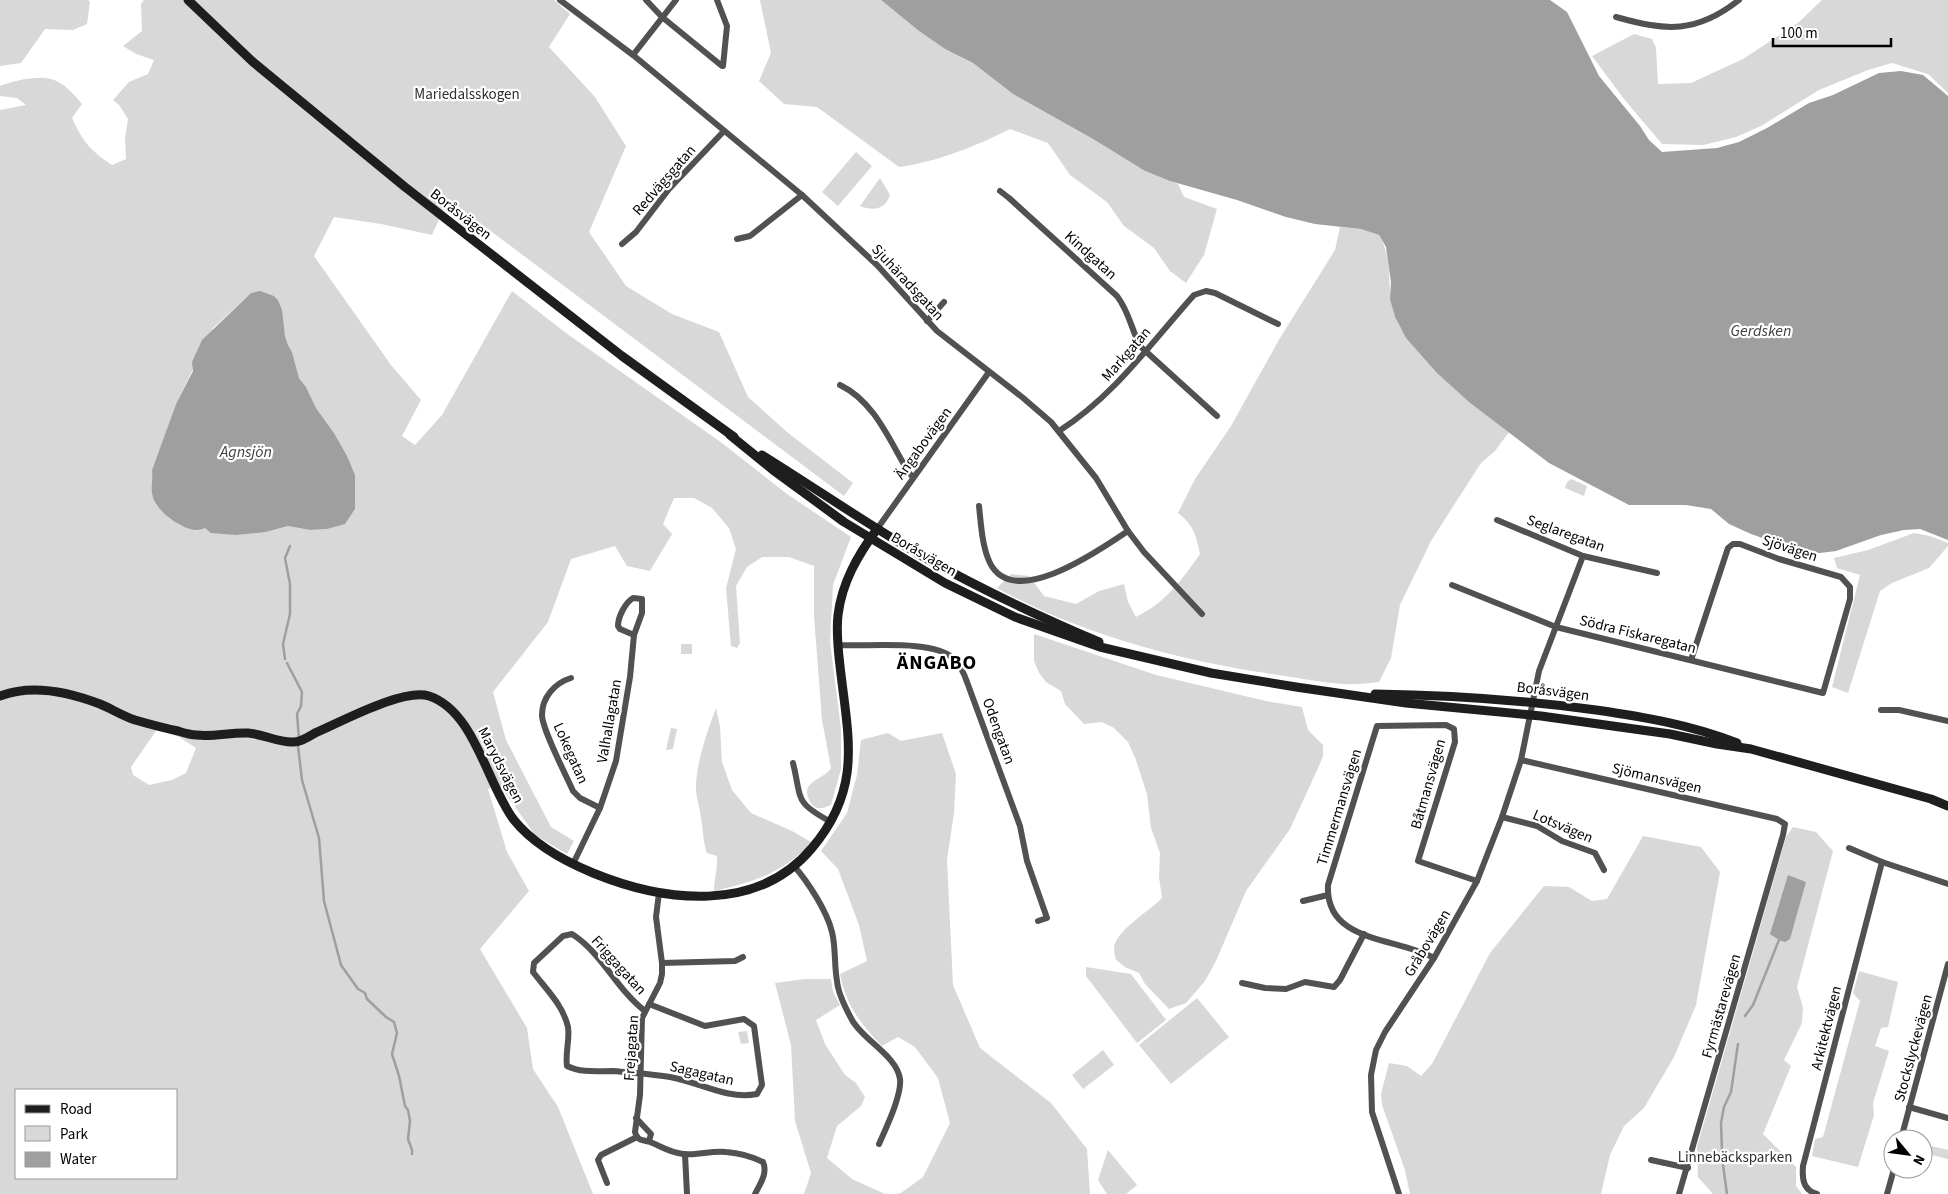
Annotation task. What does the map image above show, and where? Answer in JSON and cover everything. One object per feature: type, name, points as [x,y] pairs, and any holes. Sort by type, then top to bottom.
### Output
[{"type":"main road","name":"Boråsvägen","points":[[188,0],[254,62],[405,188],[614,350],[730,435],[809,497],[870,538],[945,583],[1015,617],[1100,647],[1212,673],[1406,703],[1530,716],[1670,734],[1751,749]]},
{"type":"main road","name":"Boråsvägen","points":[[730,435],[920,555],[999,598],[1128,653]]},
{"type":"main road","name":"Marydsvägen","points":[[0,696],[30,690],[52,691],[99,704],[134,720],[199,736],[250,733],[294,743],[375,706],[402,697],[419,694],[430,696],[454,713],[468,730],[500,798],[514,819],[531,838],[573,864],[607,879],[659,893],[690,898],[740,893],[763,884],[794,866],[812,848],[830,822],[842,796],[850,764],[850,739],[838,645],[838,614],[851,569],[877,529]]},
{"type":"main road","name":"Boråsvägen","points":[[1346,693],[1470,696],[1533,702],[1672,723],[1716,735],[1751,749],[1931,799],[1948,806]]},
{"type":"main road","name":"Boråsvägen","points":[[1931,799],[1948,800]]},
{"type":"street","name":"Sjuhäradsgatan","points":[[560,0],[633,55],[802,195],[876,265],[949,341],[1022,397],[1060,431],[1096,478],[1128,531],[1154,564],[1202,614]]},
{"type":"street","points":[[646,0],[662,17],[724,66],[727,26],[718,0]]},
{"type":"street","points":[[633,55],[676,0]]},
{"type":"street","points":[[1616,18],[1653,27],[1683,27],[1713,17],[1739,0]]},
{"type":"street","name":"Redvägsgatan","points":[[622,244],[636,232],[669,189],[724,131]]},
{"type":"street","name":"Kindgatan","points":[[1000,191],[1117,296],[1131,321],[1135,338],[1146,352],[1217,416]]},
{"type":"street","points":[[738,238],[750,236],[802,195]]},
{"type":"street","name":"Markgatan","points":[[1060,431],[1095,406],[1117,385],[1194,295],[1206,291],[1215,293],[1278,324]]},
{"type":"street","points":[[927,320],[944,302]]},
{"type":"street","name":"Ängabovägen","points":[[877,529],[989,372]]},
{"type":"street","points":[[840,384],[848,388],[877,416],[908,472],[913,477]]},
{"type":"street","points":[[979,506],[984,540],[990,562],[995,569],[1013,580],[1034,579],[1061,570],[1128,531]]},
{"type":"street","name":"Seglaregatan","points":[[1497,520],[1583,556],[1657,572]]},
{"type":"street","name":"Sjövägen","points":[[1692,660],[1728,548],[1733,544],[1740,544],[1786,561],[1836,575],[1848,582],[1850,598],[1824,693]]},
{"type":"street","name":"Gråbovägen","points":[[1399,1194],[1375,1124],[1370,1096],[1370,1075],[1376,1050],[1380,1040],[1434,958],[1477,881],[1502,817],[1521,760],[1539,672],[1583,556]]},
{"type":"street","name":"Södra Fiskaregatan","points":[[1452,586],[1556,627],[1824,693]]},
{"type":"street","name":"Valhallagatan","points":[[573,864],[600,808],[616,761],[630,677],[634,635],[642,613],[643,604],[642,599],[633,598],[629,600],[618,621],[618,626],[627,633],[634,635]]},
{"type":"street","name":"Odengatan","points":[[838,645],[892,645],[935,649],[953,658],[960,666],[1020,826],[1027,861],[1048,918],[1038,921]]},
{"type":"street","name":"Lokegatan","points":[[571,678],[561,681],[553,687],[543,706],[542,717],[546,732],[572,792],[600,808]]},
{"type":"street","points":[[1881,710],[1899,710],[1948,721]]},
{"type":"street","name":"Båtmansvägen","points":[[1377,726],[1446,725],[1454,729],[1455,742],[1418,861],[1477,881]]},
{"type":"street","name":"Timmermansvägen","points":[[1328,895],[1328,885],[1377,726]]},
{"type":"street","name":"Sjömansvägen","points":[[1521,760],[1777,819],[1785,824]]},
{"type":"street","points":[[793,763],[800,798],[806,806],[830,822]]},
{"type":"street","name":"Lotsvägen","points":[[1502,817],[1537,826],[1562,840],[1595,853],[1604,870]]},
{"type":"street","name":"Fyrmästarevägen","points":[[1679,1194],[1785,824]]},
{"type":"street","points":[[1850,848],[1882,862],[1948,884]]},
{"type":"street","name":"Arkitektvägen","points":[[1817,1194],[1805,1187],[1802,1177],[1803,1166],[1882,862]]},
{"type":"street","points":[[794,866],[815,897],[829,924],[835,949],[839,993],[852,1021],[862,1034],[892,1062],[897,1070],[900,1087],[889,1122],[879,1144]]},
{"type":"street","name":"Frejagatan","points":[[637,1137],[636,1118],[642,1018],[660,983],[662,963],[656,917],[659,893]]},
{"type":"street","points":[[1304,901],[1328,895],[1334,915],[1347,927],[1423,952],[1434,958]]},
{"type":"street","name":"Friggagatan","points":[[640,1074],[576,1070],[568,1066],[566,1058],[568,1029],[561,1008],[533,972],[534,963],[563,936],[572,934],[599,959],[636,1004],[647,1007]]},
{"type":"street","points":[[1242,983],[1265,988],[1286,989],[1305,982],[1334,987],[1340,980],[1364,934]]},
{"type":"street","points":[[662,963],[735,961],[743,956]]},
{"type":"street","name":"Stockslyckevägen","points":[[1904,1129],[1948,964]]},
{"type":"street","name":"Sagagatan","points":[[640,1074],[672,1078],[710,1090],[749,1095],[756,1094],[762,1085],[754,1026],[749,1021],[744,1019],[705,1026],[647,1007]]},
{"type":"street","points":[[1909,1107],[1948,1118]]},
{"type":"street","points":[[636,1118],[651,1134],[649,1141]]},
{"type":"street","points":[[608,1183],[598,1160],[601,1155],[637,1137],[639,1140],[649,1141],[661,1148],[685,1154],[725,1152],[750,1156],[764,1162],[766,1168],[755,1194]]},
{"type":"street","points":[[685,1154],[687,1163],[687,1194]]},
{"type":"street","points":[[1651,1160],[1688,1168]]},
{"type":"street","points":[[1887,1194],[1891,1179]]},
{"type":"green space","points":[[0,0],[88,0],[90,2],[87,24],[73,30],[45,29],[21,63],[0,66]]},
{"type":"green space","name":"Mariedalsskogen","points":[[144,0],[554,0],[570,14],[549,47],[595,97],[626,146],[589,232],[626,286],[672,314],[719,332],[748,397],[787,432],[853,483],[844,496],[448,199],[432,235],[381,224],[334,217],[314,256],[391,365],[421,400],[402,436],[415,445],[442,415],[512,291],[566,333],[722,443],[787,494],[851,537],[833,585],[830,642],[841,729],[841,769],[831,805],[821,808],[815,807],[812,805],[807,792],[811,784],[831,768],[822,720],[814,616],[814,566],[789,557],[762,557],[747,567],[736,586],[740,643],[737,648],[731,646],[726,588],[736,549],[729,528],[712,508],[694,498],[674,498],[663,524],[672,534],[650,571],[627,566],[615,546],[571,559],[548,622],[493,692],[506,740],[551,827],[574,841],[567,854],[535,835],[498,783],[488,789],[507,852],[529,891],[480,949],[527,1028],[533,1069],[558,1107],[593,1194],[0,1194],[0,110],[26,105],[17,98],[0,96],[0,86],[32,78],[46,78],[60,83],[82,104],[72,118],[80,133],[98,155],[112,165],[126,159],[125,137],[128,119],[119,105],[113,100],[129,82],[148,74],[154,60],[136,54],[123,46],[142,31],[141,4]],"holes":[[[251,293],[274,296],[278,300],[285,336],[292,352],[299,378],[306,387],[316,408],[334,433],[355,475],[355,509],[345,523],[327,529],[310,530],[288,526],[266,532],[205,528],[196,531],[179,525],[156,505],[152,495],[154,480],[152,470],[176,404],[213,328]],[[158,728],[179,737],[196,748],[186,773],[172,780],[149,785],[133,775],[131,767]]]},
{"type":"green space","points":[[760,0],[881,0],[919,31],[945,49],[973,63],[1013,94],[1145,171],[1178,184],[1184,197],[1217,209],[1204,255],[1186,283],[1170,271],[1154,248],[1124,226],[1107,202],[1070,175],[1048,143],[1010,129],[956,152],[913,165],[899,167],[817,107],[784,104],[759,81],[771,53]]},
{"type":"green space","points":[[1822,0],[1948,0],[1948,93],[1928,74],[1892,63],[1868,70],[1819,90],[1761,126],[1736,137],[1703,145],[1662,144],[1624,99],[1592,56],[1634,34],[1652,39],[1656,48],[1658,84],[1691,83],[1743,59],[1798,23]]},
{"type":"green space","points":[[856,152],[872,166],[838,206],[822,192]]},
{"type":"green space","points":[[880,178],[890,195],[888,200],[882,206],[874,209],[860,206]]},
{"type":"green space","points":[[1340,227],[1361,229],[1379,235],[1387,255],[1392,306],[1401,328],[1434,367],[1454,387],[1509,432],[1495,451],[1481,463],[1431,541],[1400,605],[1391,658],[1379,682],[1349,684],[1320,682],[1169,654],[1133,644],[1063,619],[997,588],[1011,574],[1029,576],[1044,596],[1076,604],[1099,591],[1124,584],[1128,602],[1136,617],[1156,605],[1172,590],[1200,554],[1194,531],[1178,513],[1195,479],[1231,426],[1280,338],[1335,250]]},
{"type":"green space","points":[[1571,479],[1587,486],[1584,496],[1565,488],[1567,482]]},
{"type":"green space","points":[[1914,533],[1930,536],[1948,543],[1948,546],[1929,568],[1892,583],[1880,591],[1848,693],[1832,687],[1860,575],[1837,568],[1834,558],[1868,550]]},
{"type":"green space","points":[[1034,634],[1156,675],[1266,701],[1302,707],[1308,730],[1323,745],[1323,756],[1290,829],[1246,891],[1216,961],[1205,981],[1186,1003],[1169,1009],[1145,984],[1139,973],[1125,967],[1116,960],[1114,948],[1120,935],[1162,898],[1159,877],[1160,853],[1151,828],[1147,794],[1128,742],[1114,728],[1102,722],[1084,724],[1065,704],[1061,691],[1046,682],[1039,673],[1034,661]]},
{"type":"green space","points":[[681,644],[692,644],[692,654],[681,654]]},
{"type":"green space","points":[[716,708],[720,726],[722,762],[732,790],[751,813],[792,831],[811,842],[779,869],[754,880],[714,891],[717,856],[707,853],[696,791],[696,781],[705,738]]},
{"type":"green space","points":[[671,728],[677,729],[673,749],[666,750]]},
{"type":"green space","points":[[888,733],[901,741],[942,733],[956,774],[954,813],[947,860],[953,985],[980,1048],[1051,1103],[1087,1149],[1090,1194],[896,1194],[901,1193],[923,1177],[950,1123],[938,1078],[915,1047],[898,1037],[882,1046],[867,1030],[850,1004],[842,985],[840,974],[867,961],[859,925],[838,869],[821,851],[847,813],[857,775],[861,740]]},
{"type":"green space","name":"Linnebäcksparken","points":[[1793,827],[1816,832],[1833,851],[1797,987],[1803,1008],[1802,1023],[1784,1060],[1791,1066],[1763,1134],[1796,1167],[1796,1186],[1802,1194],[1713,1194],[1698,1177],[1697,1147],[1786,837]]},
{"type":"green space","points":[[1643,836],[1701,847],[1720,872],[1696,1005],[1674,1057],[1644,1108],[1624,1126],[1610,1155],[1601,1194],[1410,1194],[1405,1170],[1382,1105],[1381,1094],[1389,1063],[1407,1066],[1421,1076],[1432,1064],[1490,953],[1544,886],[1569,887],[1592,901],[1607,899]]},
{"type":"green space","points":[[1086,967],[1131,974],[1166,1020],[1137,1043],[1086,976]]},
{"type":"green space","points":[[1859,971],[1898,982],[1888,1027],[1881,1028],[1875,1046],[1889,1051],[1873,1103],[1874,1115],[1858,1167],[1812,1156],[1815,1139],[1823,1137],[1860,1001],[1853,993]]},
{"type":"green space","points":[[805,979],[831,979],[833,992],[840,1005],[816,1020],[825,1044],[845,1075],[856,1083],[865,1097],[861,1106],[837,1126],[827,1158],[852,1179],[885,1194],[804,1194],[811,1173],[795,1121],[791,1045],[775,983]]},
{"type":"green space","points":[[1197,998],[1229,1037],[1171,1084],[1139,1045]]},
{"type":"green space","points":[[747,1031],[749,1043],[741,1044],[738,1032]]},
{"type":"green space","points":[[1103,1050],[1114,1065],[1083,1089],[1072,1075]]},
{"type":"green space","points":[[1933,1146],[1948,1150],[1948,1159],[1933,1155]]},
{"type":"green space","points":[[1108,1150],[1137,1185],[1126,1194],[1107,1194],[1098,1180]]},
{"type":"water","name":"Gerdsken","points":[[881,0],[1550,0],[1567,12],[1599,76],[1640,126],[1649,140],[1662,152],[1717,148],[1739,142],[1809,103],[1833,95],[1879,73],[1901,71],[1923,75],[1948,96],[1948,540],[1920,529],[1904,530],[1881,535],[1836,551],[1820,553],[1802,552],[1729,524],[1711,509],[1686,505],[1629,505],[1549,463],[1469,402],[1437,373],[1406,338],[1395,317],[1390,299],[1391,282],[1386,247],[1379,235],[1361,229],[1315,224],[1286,217],[1237,200],[1170,181],[1145,171],[1013,94],[973,63],[945,49],[919,31]]},
{"type":"water","name":"Agnsjön","points":[[260,291],[274,296],[278,300],[282,310],[285,336],[292,352],[299,378],[306,387],[316,408],[334,433],[355,475],[355,509],[345,524],[327,529],[310,530],[288,526],[266,532],[236,535],[211,533],[205,528],[197,530],[174,522],[153,499],[152,470],[176,404],[193,371],[192,362],[202,340],[251,293]]},
{"type":"water","points":[[1788,875],[1806,882],[1790,939],[1785,942],[1770,934]]},
{"type":"waterway","points":[[285,659],[283,644],[290,614],[290,584],[285,558],[290,546]]},
{"type":"waterway","points":[[287,663],[302,692],[301,706],[297,714],[299,739]]},
{"type":"waterway","points":[[298,746],[302,780],[319,838],[324,901],[341,965],[358,989],[365,993],[367,999],[394,1022],[397,1033],[392,1054],[405,1106],[408,1110],[410,1121],[408,1139],[412,1154]]},
{"type":"waterway","points":[[1745,1016],[1753,1005],[1779,940]]},
{"type":"waterway","points":[[1722,1152],[1721,1123],[1724,1107],[1731,1092],[1738,1044]]},
{"type":"waterway","points":[[1723,1165],[1727,1194]]},
{"type":"district","name":"ÄNGABO","points":[[937,662]]}]
